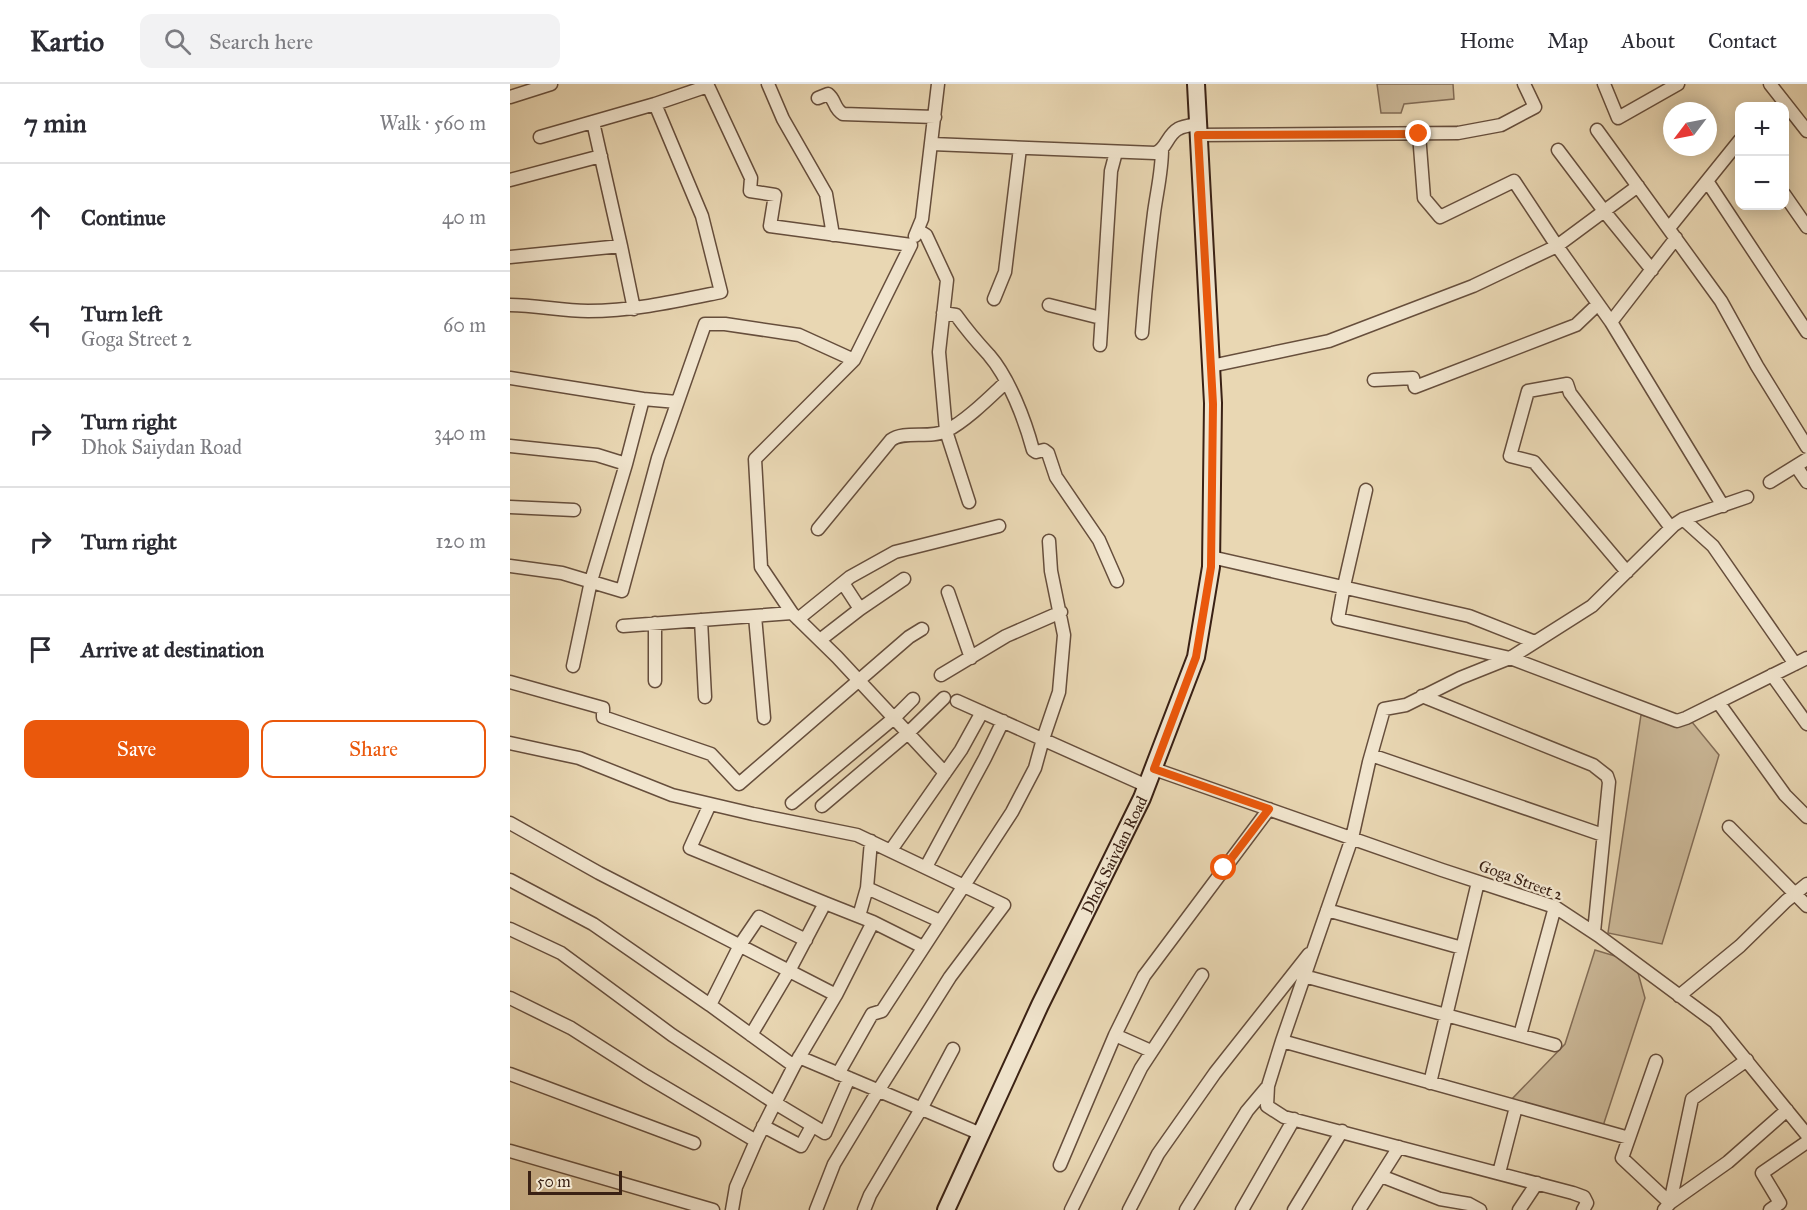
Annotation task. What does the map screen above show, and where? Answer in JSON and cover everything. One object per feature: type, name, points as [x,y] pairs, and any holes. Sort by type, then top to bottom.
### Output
[{"type":"main road","name":"Dhok Saiydan Road","points":[[946,1210],[1040,1005],[1147,786],[1196,657],[1212,557],[1213,404],[1196,84]]},
{"type":"street","points":[[510,97],[551,84]]},
{"type":"street","points":[[768,84],[783,120],[826,194],[833,235]]},
{"type":"street","points":[[938,84],[922,219],[911,245],[854,360],[755,459],[761,567],[795,616],[859,680],[945,773]]},
{"type":"street","points":[[932,144],[1155,153],[1162,149],[1169,137],[1179,128],[1458,133],[1501,125],[1534,107],[1524,84]]},
{"type":"street","points":[[1604,84],[1618,118],[1677,84]]},
{"type":"street","points":[[1770,84],[1777,102]]},
{"type":"street","points":[[540,137],[655,104],[711,85],[751,178],[750,191],[775,195],[770,226],[911,245]]},
{"type":"street","points":[[818,98],[828,94],[837,111],[843,114],[935,117]]},
{"type":"street","points":[[510,305],[587,311],[634,309],[721,292],[702,216],[655,104]]},
{"type":"street","points":[[1789,114],[1807,132]]},
{"type":"street","points":[[593,122],[634,309]]},
{"type":"street","points":[[1598,130],[1721,301],[1757,366],[1807,447]]},
{"type":"street","points":[[1419,134],[1424,198],[1440,217],[1514,180],[1611,322],[1723,506]]},
{"type":"street","points":[[1611,322],[1652,270],[1707,181],[1735,146]]},
{"type":"street","points":[[994,299],[1005,272],[1020,148]]},
{"type":"street","points":[[1142,333],[1154,211],[1162,170],[1162,149]]},
{"type":"street","points":[[1558,150],[1652,270]]},
{"type":"street","points":[[1100,345],[1111,171],[1116,152]]},
{"type":"street","points":[[510,180],[601,156]]},
{"type":"street","points":[[1707,181],[1807,332]]},
{"type":"street","points":[[1211,366],[1329,341],[1473,286],[1557,246],[1638,186]]},
{"type":"street","points":[[1789,200],[1807,227]]},
{"type":"street","points":[[918,230],[926,235],[948,279],[939,352],[946,431],[969,502]]},
{"type":"street","points":[[510,257],[621,246]]},
{"type":"street","points":[[1374,380],[1413,378],[1415,387],[1576,325],[1598,304]]},
{"type":"street","points":[[1049,305],[1101,318]]},
{"type":"street","points":[[943,313],[956,315],[981,348],[990,356],[1025,421],[1033,450],[1036,452],[1044,450],[1048,453],[1056,477],[1099,540],[1117,581]]},
{"type":"street","points":[[510,566],[562,573],[622,591],[658,458],[705,324],[725,324],[799,335],[854,360]]},
{"type":"street","points":[[510,378],[643,399],[677,402]]},
{"type":"street","points":[[818,529],[895,436],[928,436],[946,431],[1006,382]]},
{"type":"street","points":[[1627,572],[1534,462],[1510,456],[1528,392],[1567,384],[1570,393],[1671,528]]},
{"type":"street","points":[[573,666],[591,581],[643,399]]},
{"type":"street","points":[[510,446],[597,455],[626,464]]},
{"type":"street","points":[[1770,482],[1802,462],[1807,482]]},
{"type":"street","points":[[1366,490],[1338,619],[1510,658],[1677,721],[1807,658]]},
{"type":"street","points":[[1583,1210],[1587,1203],[1584,1197],[1284,1117],[1267,1106],[1268,1086],[1352,838],[1384,709],[1406,705],[1510,658],[1592,606],[1683,519],[1747,497]]},
{"type":"street","points":[[510,507],[574,510]]},
{"type":"street","points":[[1683,519],[1713,546],[1795,664]]},
{"type":"street","points":[[623,626],[755,616],[795,616],[843,583],[895,552],[999,526]]},
{"type":"street","points":[[510,929],[561,953],[672,1035],[825,1133],[844,1076],[872,1014],[882,1011],[1012,812],[1035,768],[1042,739],[1059,692],[1064,635],[1051,571],[1049,541]]},
{"type":"street","points":[[1212,557],[1469,616],[1535,642]]},
{"type":"street","points":[[820,640],[904,579]]},
{"type":"street","points":[[843,583],[860,609]]},
{"type":"street","points":[[948,592],[971,658]]},
{"type":"street","points":[[941,675],[1006,636],[1061,612]]},
{"type":"street","points":[[755,616],[764,718]]},
{"type":"street","points":[[701,620],[705,697]]},
{"type":"street","points":[[655,623],[655,681]]},
{"type":"street","points":[[510,682],[603,708],[603,717],[711,754],[739,784],[909,637],[922,629]]},
{"type":"street","points":[[1772,675],[1807,724]]},
{"type":"street","points":[[1422,696],[1593,765],[1607,776],[1609,782],[1594,932]]},
{"type":"street","points":[[822,806],[908,733],[944,698]]},
{"type":"street","points":[[792,803],[894,718],[913,699]]},
{"type":"street","points":[[957,701],[1147,786]]},
{"type":"street","points":[[1719,702],[1785,795],[1807,817]]},
{"type":"street","points":[[891,850],[961,750],[982,712]]},
{"type":"street","points":[[926,867],[1003,722]]},
{"type":"street","points":[[510,743],[579,758],[672,795],[857,835],[1004,905],[950,976],[878,1090],[834,1164],[816,1210]]},
{"type":"street","points":[[1371,755],[1603,835]]},
{"type":"street","name":"Goga Street 2","points":[[1154,769],[1555,907],[1594,932],[1715,1022],[1807,1135]]},
{"type":"street","points":[[710,804],[690,848],[859,916],[923,947]]},
{"type":"street","points":[[1060,1165],[1115,1035],[1144,976],[1269,809]]},
{"type":"street","points":[[510,822],[599,873],[836,994]]},
{"type":"street","points":[[1729,827],[1807,906]]},
{"type":"street","points":[[859,916],[867,888],[871,841]]},
{"type":"street","points":[[510,880],[593,924],[752,1035],[796,1062],[844,1076],[981,1134]]},
{"type":"street","points":[[1430,1083],[1478,882]]},
{"type":"street","points":[[1678,996],[1740,946],[1807,884]]},
{"type":"street","points":[[867,888],[940,921]]},
{"type":"street","points":[[752,1035],[825,903]]},
{"type":"street","points":[[1520,1035],[1555,907]]},
{"type":"street","points":[[1327,910],[1462,948]]},
{"type":"street","points":[[710,1005],[740,945],[759,917],[806,940]]},
{"type":"street","points":[[732,1210],[736,1187],[763,1126],[873,922]]},
{"type":"street","points":[[1129,1210],[1158,1154],[1215,1073],[1313,949]]},
{"type":"street","points":[[1071,1210],[1141,1068],[1202,975]]},
{"type":"street","points":[[1304,976],[1555,1044]]},
{"type":"street","points":[[510,998],[571,1028],[756,1141]]},
{"type":"street","points":[[1115,1035],[1151,1051]]},
{"type":"street","points":[[1282,1041],[1629,1138]]},
{"type":"street","points":[[864,1210],[870,1195],[921,1109],[953,1049]]},
{"type":"street","points":[[1667,1207],[1692,1099],[1747,1060]]},
{"type":"street","points":[[1656,1061],[1622,1158],[1667,1207]]},
{"type":"street","points":[[510,1074],[694,1143]]},
{"type":"street","points":[[1186,1210],[1242,1120],[1268,1086]]},
{"type":"street","points":[[1499,1173],[1516,1107]]},
{"type":"street","points":[[1667,1207],[1728,1162],[1787,1110]]},
{"type":"street","points":[[1242,1210],[1294,1119]]},
{"type":"street","points":[[763,1126],[801,1146],[812,1126]]},
{"type":"street","points":[[1294,1210],[1342,1131]]},
{"type":"street","points":[[1770,1210],[1780,1203],[1762,1173],[1807,1142]]},
{"type":"street","points":[[1359,1210],[1399,1147]]},
{"type":"street","points":[[510,1152],[713,1210]]},
{"type":"street","points":[[1381,1176],[1440,1199],[1469,1204],[1480,1210]]},
{"type":"street","points":[[1519,1210],[1536,1183]]},
{"type":"shaded area","points":[[1377,84],[1453,84],[1454,99],[1404,104],[1401,113],[1381,113]]},
{"type":"shaded area","points":[[1641,715],[1677,724],[1692,722],[1719,755],[1662,944],[1608,933]]},
{"type":"shaded area","points":[[1595,950],[1635,962],[1645,998],[1602,1129],[1511,1100],[1565,1044]]},
{"type":"route","points":[[1224,868],[1269,809],[1154,769],[1196,657],[1211,567],[1213,404],[1198,135],[1419,134]]}]
